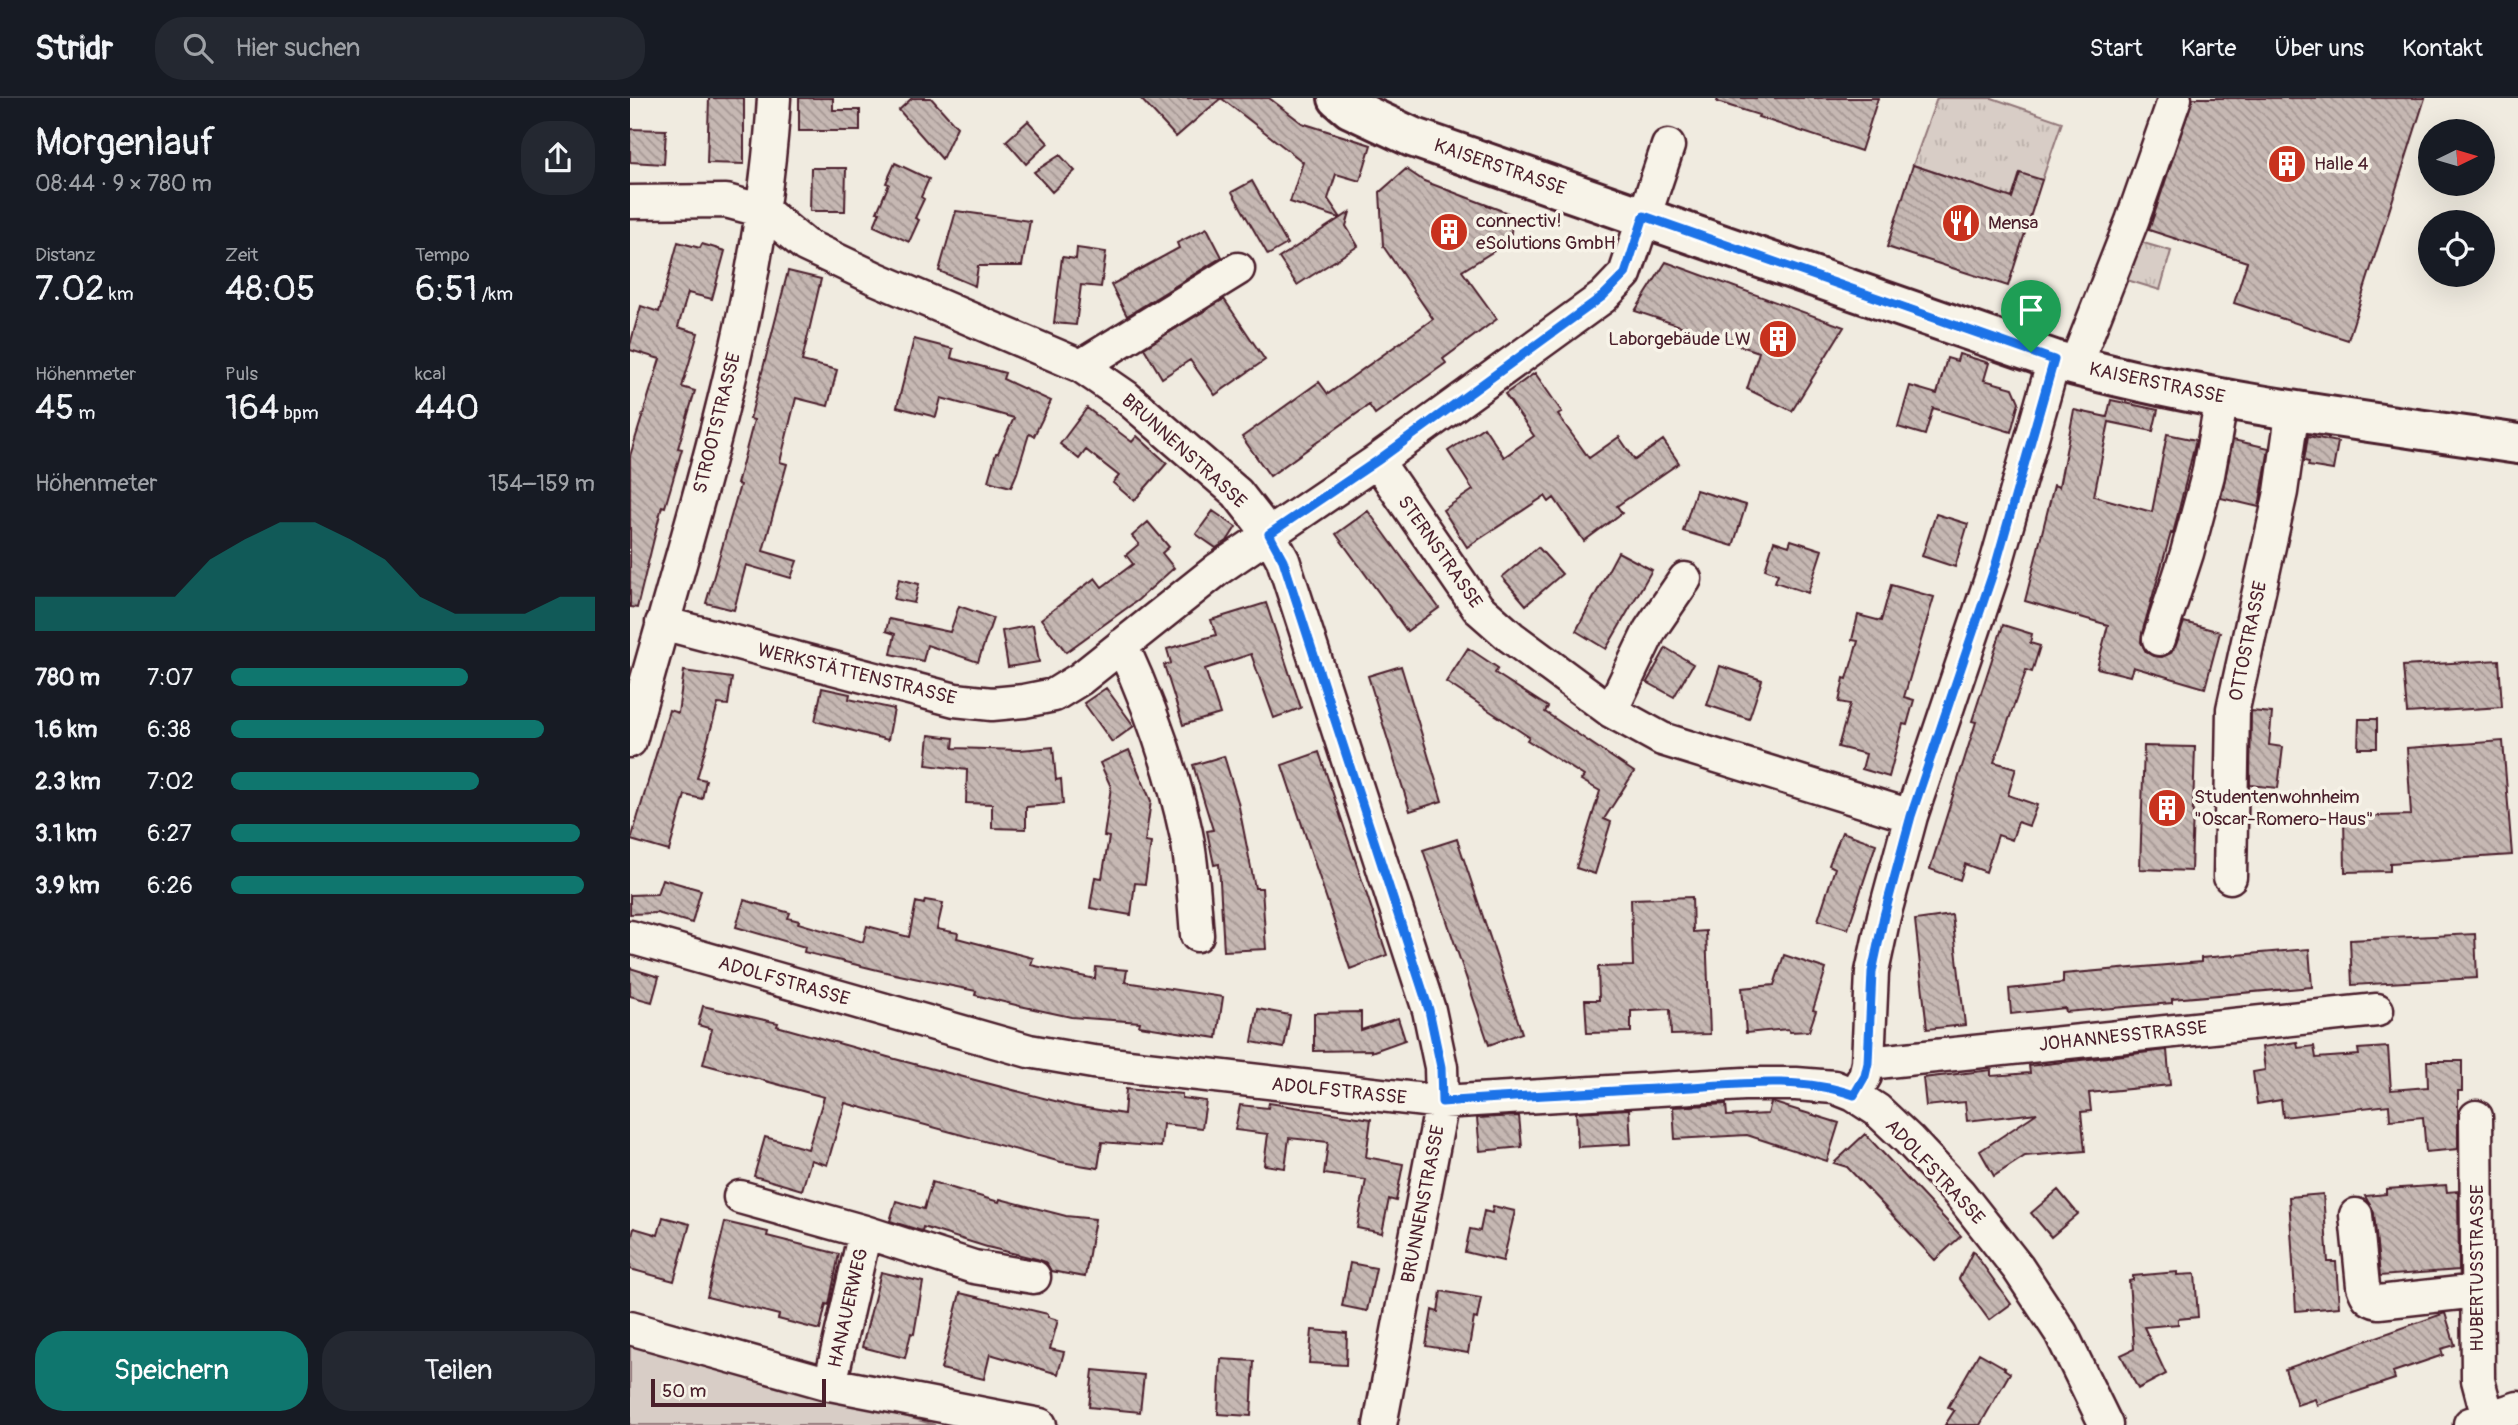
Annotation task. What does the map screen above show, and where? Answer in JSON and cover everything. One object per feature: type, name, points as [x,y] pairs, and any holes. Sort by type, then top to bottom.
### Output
[{"type":"main road","name":"KAISERSTRASSE","points":[[1338,98],[1350,108],[1412,137],[2065,363],[2222,398],[2518,444]]},
{"type":"street","name":"STROOTSTRASSE","points":[[630,741],[699,494],[753,275],[764,211],[774,98]]},
{"type":"street","points":[[1854,1095],[1865,1076],[1868,1063],[1872,972],[1911,816],[2065,363],[2132,221],[2175,98]]},
{"type":"street","name":"WERKSTÄTTENSTRASSE","points":[[662,623],[955,701],[992,704],[1054,695],[1080,679],[1218,569],[1377,461],[1603,296],[1625,274],[1668,146]]},
{"type":"street","name":"BRUNNENSTRASSE","points":[[630,202],[726,201],[764,211],[805,245],[877,279],[1081,366],[1126,397],[1237,494],[1269,534],[1283,560],[1429,1010],[1441,1067],[1442,1102],[1380,1425]]},
{"type":"street","points":[[1081,366],[1238,269]]},
{"type":"street","points":[[2159,639],[2187,553],[2208,474],[2222,398]]},
{"type":"street","name":"OTTOSTRASSE","points":[[2230,877],[2232,709],[2281,492],[2293,408]]},
{"type":"street","name":"STERNSTRASSE","points":[[1377,461],[1478,608],[1511,638],[1612,711],[1662,739],[1911,816]]},
{"type":"street","points":[[1612,711],[1650,630],[1685,579]]},
{"type":"street","points":[[1122,645],[1142,688],[1168,765],[1186,835],[1197,934]]},
{"type":"street","name":"ADOLFSTRASSE","points":[[630,937],[1029,1051],[1093,1062],[1442,1102],[1744,1084],[1834,1087],[1854,1095],[1877,1110],[1959,1194],[2018,1268],[2061,1332],[2106,1425]]},
{"type":"street","name":"JOHANNESSTRASSE","points":[[1868,1063],[2377,1010]]},
{"type":"street","name":"HUBERTUSSTRASSE","points":[[2476,1117],[2478,1422]]},
{"type":"street","name":"HANAUERWEG","points":[[740,1197],[865,1232],[974,1267],[1034,1277]]},
{"type":"street","points":[[2356,1215],[2363,1286],[2371,1300],[2379,1302],[2477,1291]]},
{"type":"street","name":"HANAUERWEG","points":[[830,1384],[865,1232]]},
{"type":"street","points":[[630,1328],[830,1384],[1040,1425]]},
{"type":"street","points":[[2478,1422],[2518,1408]]},
{"type":"green space","points":[[1937,98],[1992,98],[2062,122],[2042,180],[2012,198],[1913,165]]},
{"type":"green space","points":[[2140,242],[2171,251],[2160,290],[2127,280]]},
{"type":"green space","points":[[630,1336],[935,1425],[630,1425]]},
{"type":"building","points":[[709,98],[744,98],[744,164],[707,163]]},
{"type":"building","points":[[799,98],[833,98],[833,110],[860,110],[860,131],[799,131]]},
{"type":"building","points":[[912,98],[931,98],[957,127],[942,159],[899,110]]},
{"type":"building","points":[[1140,98],[1221,98],[1176,137]]},
{"type":"building","points":[[1221,98],[1269,98],[1302,123],[1371,145],[1360,181],[1336,174],[1328,199],[1341,218],[1350,212],[1346,226],[1358,246],[1297,285],[1279,258],[1340,218],[1290,202],[1303,162]]},
{"type":"building","points":[[1718,98],[1878,98],[1861,151],[1717,102]]},
{"type":"building","name":"Halle 4","points":[[2193,98],[2425,98],[2348,340],[2234,303],[2247,262],[2149,230]]},
{"type":"building","points":[[1028,121],[1048,143],[1026,164],[1006,141]]},
{"type":"building","points":[[630,129],[666,130],[664,164],[630,162]]},
{"type":"building","points":[[1060,155],[1075,171],[1052,192],[1034,172]]},
{"type":"building","points":[[895,163],[929,179],[915,218],[919,220],[909,242],[874,226],[889,184],[886,183]]},
{"type":"building","name":"Mensa","points":[[1913,165],[2012,198],[2020,173],[2042,180],[2008,286],[1887,247]]},
{"type":"building","points":[[811,168],[846,168],[845,211],[810,211]]},
{"type":"building","points":[[1406,169],[1424,181],[1513,215],[1510,241],[1462,271],[1497,319],[1443,359],[1446,363],[1375,414],[1369,405],[1270,476],[1242,437],[1319,382],[1328,394],[1433,319],[1383,246],[1380,192]]},
{"type":"building","points":[[1252,181],[1287,244],[1268,255],[1232,192]]},
{"type":"building","points":[[956,211],[1030,221],[1022,266],[978,266],[975,286],[939,271]]},
{"type":"building","points":[[1207,228],[1222,257],[1127,316],[1111,285],[1179,248],[1177,243]]},
{"type":"building","points":[[678,242],[700,248],[702,244],[725,251],[712,299],[688,293],[678,327],[698,333],[682,387],[695,391],[678,448],[682,449],[665,507],[662,506],[637,608],[630,607],[630,456],[660,359],[630,350],[630,345],[641,306],[659,312]]},
{"type":"building","points":[[1077,248],[1106,252],[1101,287],[1081,285],[1076,325],[1054,323],[1062,257],[1076,259]]},
{"type":"building","name":"Laborgebäude LW","points":[[1666,262],[1844,327],[1792,411],[1747,389],[1759,352],[1635,311]]},
{"type":"building","points":[[788,271],[821,279],[802,361],[837,370],[828,406],[796,398],[780,462],[787,464],[763,551],[797,561],[791,578],[746,565],[734,610],[706,603],[740,485],[737,484],[754,420],[750,419]]},
{"type":"building","points":[[1224,299],[1265,360],[1215,395],[1190,360],[1162,378],[1144,348]]},
{"type":"building","points":[[914,339],[953,349],[951,358],[1005,373],[1003,379],[1051,401],[1034,436],[1029,434],[1011,487],[988,481],[996,453],[1014,418],[941,398],[936,417],[897,407]]},
{"type":"building","points":[[1959,354],[1989,363],[1984,380],[2013,388],[2019,402],[2011,432],[1933,408],[1925,435],[1898,427],[1910,386],[1937,394],[1947,358],[1957,361]]},
{"type":"building","points":[[1535,373],[1562,412],[1558,415],[1589,458],[1619,437],[1635,460],[1663,440],[1679,463],[1617,506],[1622,513],[1584,541],[1554,498],[1549,502],[1545,496],[1467,547],[1443,510],[1473,490],[1448,451],[1484,427],[1504,457],[1534,436],[1505,394]]},
{"type":"building","points":[[2111,400],[2158,410],[2153,431],[2109,422],[2094,496],[2152,512],[2167,434],[2196,440],[2173,534],[2171,533],[2141,642],[2146,652],[2162,657],[2171,653],[2184,622],[2220,632],[2205,688],[2133,667],[2130,676],[2097,668],[2108,625],[2025,601],[2054,485],[2059,487],[2074,410],[2107,417]]},
{"type":"building","points":[[1087,408],[1132,442],[1137,436],[1167,463],[1134,501],[1113,483],[1119,476],[1086,450],[1079,459],[1060,444]]},
{"type":"building","points":[[2308,436],[2338,442],[2333,470],[2308,466],[2309,462],[2304,461]]},
{"type":"building","points":[[2233,440],[2269,448],[2259,507],[2221,498]]},
{"type":"building","points":[[1696,490],[1746,505],[1733,546],[1683,531]]},
{"type":"building","points":[[1213,511],[1236,527],[1227,541],[1216,548],[1196,534]]},
{"type":"building","points":[[1368,511],[1439,608],[1407,631],[1336,534]]},
{"type":"building","points":[[1936,514],[1968,524],[1955,567],[1922,556]]},
{"type":"building","points":[[1148,522],[1169,547],[1162,553],[1174,568],[1138,600],[1066,652],[1041,619],[1095,578],[1102,587],[1133,564],[1126,555],[1139,544],[1132,536]]},
{"type":"building","points":[[1791,540],[1822,550],[1808,593],[1775,582],[1778,574],[1765,569],[1774,541],[1789,546]]},
{"type":"building","points":[[1538,547],[1562,574],[1526,605],[1502,577]]},
{"type":"building","points":[[1618,552],[1652,570],[1606,649],[1576,631]]},
{"type":"building","points":[[899,579],[919,584],[914,603],[894,599]]},
{"type":"building","points":[[1891,585],[1934,597],[1904,697],[1914,700],[1907,725],[1903,724],[1889,777],[1862,769],[1866,754],[1838,747],[1850,704],[1839,702],[1844,678],[1847,679],[1858,641],[1852,640],[1858,615],[1881,621]]},
{"type":"building","points":[[1266,603],[1301,708],[1274,718],[1251,654],[1205,669],[1220,714],[1183,725],[1164,665],[1171,663],[1167,649],[1216,635],[1211,620]]},
{"type":"building","points":[[959,606],[993,618],[978,662],[927,645],[923,661],[891,654],[895,634],[886,631],[889,619],[950,632]]},
{"type":"building","points":[[1033,625],[1039,662],[1008,667],[1002,631]]},
{"type":"building","points":[[2003,625],[2032,634],[2030,643],[2040,646],[2032,672],[2026,670],[1994,762],[2016,768],[2008,795],[2037,805],[2029,826],[2018,822],[2012,840],[1998,835],[1986,872],[1965,864],[1960,880],[1930,869],[1976,722],[1972,721]]},
{"type":"building","points":[[1468,648],[1498,668],[1495,673],[1548,707],[1545,712],[1634,772],[1604,819],[1611,822],[1595,874],[1576,868],[1600,791],[1581,780],[1584,776],[1527,740],[1529,737],[1446,682]]},
{"type":"building","points":[[1666,648],[1693,664],[1674,697],[1647,682]]},
{"type":"building","points":[[2499,660],[2502,707],[2407,713],[2403,666]]},
{"type":"building","points":[[1401,666],[1442,801],[1410,811],[1368,676]]},
{"type":"building","points":[[1720,666],[1762,680],[1749,719],[1707,705]]},
{"type":"building","points":[[684,671],[732,678],[728,705],[718,704],[697,778],[706,780],[702,799],[685,795],[669,851],[631,840],[669,710],[678,713]]},
{"type":"building","points":[[822,688],[850,694],[849,699],[894,709],[888,740],[815,721]]},
{"type":"building","points":[[1106,688],[1134,726],[1112,742],[1084,703]]},
{"type":"building","points":[[2251,711],[2272,713],[2269,745],[2283,747],[2278,788],[2250,785]]},
{"type":"building","points":[[2359,719],[2377,719],[2377,748],[2358,748]]},
{"type":"building","points":[[929,735],[954,738],[953,748],[1020,750],[1053,747],[1056,780],[1061,779],[1063,804],[1026,807],[1026,829],[992,828],[992,804],[966,803],[967,770],[926,765]]},
{"type":"building","points":[[2503,741],[2512,855],[2390,863],[2390,871],[2345,872],[2344,817],[2411,815],[2407,748]]},
{"type":"building","name":"Studentenwohnheim \"Oscar-Romero-Haus\"","points":[[2144,746],[2195,747],[2191,871],[2140,869]]},
{"type":"building","points":[[1129,750],[1151,801],[1145,842],[1151,843],[1145,884],[1135,883],[1131,915],[1090,908],[1095,877],[1102,878],[1109,837],[1104,836],[1111,787],[1100,763]]},
{"type":"building","points":[[1319,752],[1387,955],[1350,969],[1282,765]]},
{"type":"building","points":[[1224,756],[1238,802],[1255,888],[1262,888],[1266,949],[1224,951],[1219,864],[1214,865],[1207,831],[1213,830],[1193,765]]},
{"type":"building","points":[[1842,832],[1876,844],[1848,929],[1818,920],[1835,868],[1829,865]]},
{"type":"building","points":[[1457,839],[1522,1033],[1489,1045],[1423,850]]},
{"type":"building","points":[[662,879],[701,890],[692,923],[657,913],[630,914],[630,895],[657,894]]},
{"type":"building","points":[[1692,897],[1693,932],[1706,931],[1710,1034],[1671,1035],[1670,1009],[1631,1011],[1631,1032],[1587,1033],[1585,1000],[1599,1000],[1598,967],[1633,966],[1631,899]]},
{"type":"building","points":[[744,900],[790,913],[788,918],[799,921],[798,923],[863,942],[867,926],[909,937],[916,902],[924,904],[925,900],[943,903],[937,929],[958,933],[957,938],[1033,958],[1031,965],[1095,979],[1096,967],[1127,970],[1125,982],[1223,997],[1217,1038],[1139,1026],[1140,1022],[1071,1017],[975,995],[976,991],[804,952],[805,947],[736,927]]},
{"type":"building","points":[[1952,915],[1965,1025],[1927,1029],[1915,920]]},
{"type":"building","points":[[2475,934],[2477,978],[2352,985],[2350,940]]},
{"type":"building","points":[[2309,949],[2312,987],[2172,999],[2172,1003],[2066,1012],[2065,1008],[2011,1014],[2009,989],[2063,983],[2063,974]]},
{"type":"building","points":[[1784,955],[1826,969],[1809,1031],[1790,1032],[1788,1029],[1746,1033],[1742,988],[1774,985]]},
{"type":"building","points":[[630,968],[659,977],[652,1002],[630,996]]},
{"type":"building","points":[[703,1006],[778,1023],[777,1026],[1074,1106],[1124,1114],[1126,1089],[1182,1094],[1182,1098],[1206,1101],[1202,1128],[1163,1124],[1161,1147],[1102,1142],[1098,1168],[1061,1162],[845,1103],[827,1165],[811,1160],[802,1190],[754,1176],[765,1137],[808,1149],[824,1097],[703,1064],[712,1029],[698,1025]]},
{"type":"building","points":[[1258,1009],[1290,1015],[1284,1048],[1252,1042]]},
{"type":"building","points":[[1361,1012],[1361,1030],[1398,1018],[1405,1040],[1371,1052],[1314,1051],[1314,1013]]},
{"type":"building","points":[[2297,1042],[2298,1048],[2314,1046],[2316,1058],[2359,1055],[2358,1049],[2388,1047],[2391,1090],[2428,1087],[2427,1061],[2462,1061],[2462,1091],[2458,1091],[2458,1149],[2426,1152],[2423,1117],[2390,1120],[2389,1105],[2283,1117],[2281,1100],[2257,1104],[2253,1072],[2265,1070],[2262,1047]]},
{"type":"building","points":[[2167,1050],[2170,1085],[2089,1093],[2091,1111],[2081,1112],[2085,1151],[2025,1156],[1994,1176],[1980,1151],[2037,1113],[1967,1121],[1965,1102],[1926,1106],[1923,1078],[1991,1070],[1991,1076],[2030,1073],[2029,1066]]},
{"type":"building","points":[[1771,1102],[1839,1123],[1827,1161],[1747,1135],[1675,1139],[1673,1107],[1726,1104],[1727,1116],[1768,1114]]},
{"type":"building","points":[[1269,1103],[1371,1119],[1366,1157],[1403,1164],[1396,1201],[1389,1199],[1382,1233],[1357,1228],[1366,1180],[1324,1174],[1328,1142],[1289,1138],[1285,1168],[1264,1165],[1268,1134],[1235,1130],[1240,1105],[1268,1108]]},
{"type":"building","points":[[1629,1109],[1631,1144],[1578,1147],[1576,1112]]},
{"type":"building","points":[[1519,1116],[1522,1147],[1480,1151],[1477,1118]]},
{"type":"building","points":[[1865,1134],[1961,1236],[1935,1260],[1847,1167],[1834,1163]]},
{"type":"building","points":[[932,1182],[999,1202],[1000,1199],[1066,1216],[1095,1219],[1085,1277],[1051,1271],[1046,1262],[1037,1259],[923,1227],[922,1231],[890,1221],[896,1201],[924,1209]]},
{"type":"building","points":[[2446,1185],[2447,1192],[2458,1191],[2459,1270],[2380,1276],[2374,1213],[2365,1196],[2386,1194],[2386,1189]]},
{"type":"building","points":[[2058,1190],[2078,1214],[2051,1237],[2031,1213]]},
{"type":"building","points":[[2323,1194],[2328,1262],[2336,1262],[2339,1307],[2296,1311],[2289,1197]]},
{"type":"building","points":[[1493,1206],[1515,1211],[1503,1261],[1465,1252],[1470,1229],[1480,1231],[1484,1211],[1492,1213]]},
{"type":"building","points":[[663,1217],[690,1224],[674,1281],[630,1269],[630,1244],[634,1228],[658,1235]]},
{"type":"building","points":[[725,1222],[768,1232],[767,1236],[839,1254],[829,1305],[826,1304],[820,1330],[778,1319],[779,1315],[707,1297]]},
{"type":"building","points":[[1973,1251],[2011,1304],[1989,1320],[1959,1279]]},
{"type":"building","points":[[1350,1263],[1376,1268],[1367,1311],[1342,1306]]},
{"type":"building","points":[[881,1272],[923,1282],[914,1334],[911,1333],[905,1358],[862,1347]]},
{"type":"building","points":[[2177,1272],[2177,1275],[2195,1274],[2198,1317],[2178,1319],[2178,1324],[2144,1327],[2166,1374],[2138,1389],[2121,1355],[2134,1349],[2129,1281],[2133,1280],[2133,1276]]},
{"type":"building","points":[[1441,1291],[1481,1298],[1477,1319],[1474,1318],[1468,1353],[1426,1346],[1432,1310],[1438,1312]]},
{"type":"building","points":[[960,1293],[1048,1314],[1048,1317],[1058,1320],[1050,1349],[1064,1352],[1058,1374],[990,1354],[984,1379],[941,1369]]},
{"type":"building","points":[[2445,1313],[2455,1345],[2441,1349],[2443,1355],[2393,1372],[2395,1379],[2317,1405],[2315,1399],[2297,1405],[2285,1369]]},
{"type":"building","points":[[1312,1330],[1347,1333],[1346,1365],[1309,1363]]},
{"type":"building","points":[[1979,1353],[2010,1373],[1980,1425],[1945,1425],[1954,1411],[1948,1407]]},
{"type":"building","points":[[1221,1359],[1254,1361],[1251,1416],[1218,1414]]},
{"type":"building","points":[[1093,1370],[1144,1375],[1140,1412],[1089,1407]]},
{"type":"place","name":"Halle 4","points":[[2287,164]]},
{"type":"place","name":"Mensa","points":[[1961,223]]},
{"type":"place","name":"connectiv! eSolutions GmbH","points":[[1449,232]]},
{"type":"place","name":"Laborgebäude LW","points":[[1778,339]]},
{"type":"place","name":"Studentenwohnheim \"Oscar-Romero-Haus\"","points":[[2167,808]]},
{"type":"route","points":[[1644,216],[2031,352],[2054,360],[1996,564],[1911,816],[1872,972],[1868,1063],[1865,1076],[1854,1095],[1834,1087],[1744,1084],[1442,1102],[1441,1067],[1429,1010],[1283,560],[1269,534],[1377,461],[1603,296],[1625,274],[1644,216]]}]
